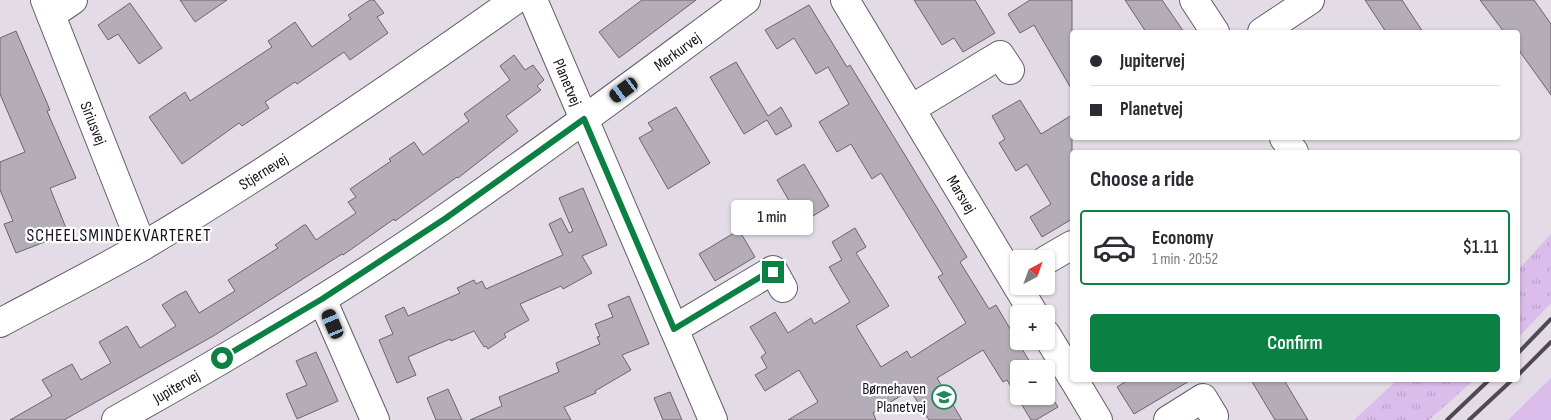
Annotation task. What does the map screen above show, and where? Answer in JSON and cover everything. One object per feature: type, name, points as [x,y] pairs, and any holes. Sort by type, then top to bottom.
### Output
[{"type":"street","name":"Stjernevej","points":[[0,323],[142,246],[308,143],[386,91],[515,0]]},
{"type":"street","name":"Planetvej","points":[[533,0],[713,420]]},
{"type":"street","name":"Merkurvej","points":[[584,119],[746,0]]},
{"type":"street","name":"Marsvej","points":[[845,0],[1010,268]]},
{"type":"street","points":[[1194,0],[1214,30]]},
{"type":"street","name":"Siriusvej","points":[[56,5],[142,246]]},
{"type":"street","points":[[1266,30],[1315,6]]},
{"type":"street","points":[[911,109],[1000,55],[1010,70]]},
{"type":"street","name":"Jupitervej","points":[[116,420],[322,299],[446,218],[584,119]]},
{"type":"street","points":[[1055,255],[1070,246]]},
{"type":"street","points":[[674,329],[772,270],[783,288]]},
{"type":"street","points":[[322,299],[374,420]]},
{"type":"street","points":[[1055,349],[1070,374]]},
{"type":"street","points":[[1075,382],[1098,420]]},
{"type":"street","points":[[1168,420],[1204,398],[1214,416]]},
{"type":"green space","points":[[1551,234],[1551,303],[1520,336],[1520,268]]},
{"type":"green space","points":[[1551,378],[1551,420],[1508,420]]},
{"type":"green space","points":[[1395,382],[1472,382],[1429,420],[1354,420]]},
{"type":"building","points":[[180,0],[227,0],[195,22]]},
{"type":"building","points":[[370,0],[374,0],[384,13],[377,17],[388,33],[350,60],[344,52],[297,84],[295,82],[265,102],[269,108],[242,126],[239,123],[182,164],[149,117],[185,92],[190,101],[272,47],[268,41],[295,22],[312,47],[351,19],[348,15]]},
{"type":"building","points":[[642,0],[696,0],[619,58],[599,32]]},
{"type":"building","points":[[914,0],[975,0],[995,33],[963,52],[954,38],[942,45]]},
{"type":"building","points":[[1030,0],[1072,0],[1070,87],[1034,25],[1020,33],[1008,14]]},
{"type":"building","points":[[1125,0],[1162,0],[1183,30],[1145,30]]},
{"type":"building","points":[[1365,0],[1402,0],[1422,30],[1385,30]]},
{"type":"building","points":[[1480,0],[1534,0],[1551,24],[1551,95],[1520,52],[1520,30],[1502,30]]},
{"type":"building","points":[[130,3],[162,48],[139,64],[118,34],[108,40],[98,25]]},
{"type":"building","points":[[809,5],[847,67],[850,65],[967,257],[960,262],[989,309],[996,305],[1010,329],[1010,350],[1023,350],[1029,360],[1010,360],[1010,385],[1007,380],[1003,382],[983,350],[937,378],[962,420],[929,420],[910,390],[873,413],[876,420],[788,420],[818,402],[799,370],[765,391],[755,375],[767,368],[761,357],[766,353],[750,327],[775,312],[788,333],[811,318],[814,324],[850,302],[829,267],[842,260],[832,242],[855,228],[866,247],[856,253],[889,306],[856,326],[881,367],[907,351],[911,358],[966,323],[938,277],[943,274],[881,173],[872,179],[851,144],[837,152],[819,122],[849,104],[828,67],[816,74],[794,38],[777,49],[765,30]]},
{"type":"building","points":[[16,31],[50,110],[47,111],[76,178],[50,188],[68,233],[16,253],[4,224],[13,221],[0,190],[0,162],[25,152],[0,94],[0,38]]},
{"type":"building","points":[[514,55],[525,70],[533,65],[544,80],[537,86],[541,90],[506,116],[518,131],[458,178],[395,221],[394,219],[343,255],[215,335],[64,420],[10,420],[52,396],[42,380],[72,364],[81,380],[111,363],[99,342],[127,326],[140,348],[176,326],[162,305],[178,295],[186,291],[199,313],[235,291],[228,280],[278,248],[275,245],[304,225],[306,225],[316,240],[356,213],[348,202],[356,197],[350,189],[391,161],[389,159],[414,142],[423,155],[469,121],[464,114],[510,80],[500,66]]},
{"type":"building","points":[[736,62],[768,116],[781,107],[792,126],[776,135],[767,120],[744,134],[710,77]]},
{"type":"building","points":[[1020,100],[1041,134],[1070,116],[1072,150],[1070,150],[1070,220],[1042,237],[1030,217],[1051,204],[1027,164],[1016,171],[999,143],[1005,139],[992,116]]},
{"type":"building","points":[[676,107],[710,163],[668,189],[639,138],[653,130],[648,123]]},
{"type":"building","points":[[804,164],[829,206],[802,223],[777,180]]},
{"type":"building","points":[[583,188],[607,245],[582,256],[592,273],[563,289],[561,286],[520,304],[529,320],[504,334],[506,337],[488,349],[486,346],[484,347],[474,331],[408,357],[416,375],[397,383],[379,340],[393,334],[385,316],[404,307],[408,316],[460,293],[457,288],[474,280],[476,284],[482,281],[486,289],[563,255],[549,224],[561,218],[569,233],[573,231],[559,198]]},
{"type":"building","points":[[739,230],[755,257],[715,281],[699,254]]},
{"type":"building","points":[[629,296],[649,344],[622,355],[631,370],[595,391],[596,393],[564,407],[571,420],[470,420],[502,406],[499,397],[559,372],[556,363],[600,344],[597,337],[600,336],[595,324],[613,317],[608,305]]},
{"type":"building","points":[[316,352],[338,401],[297,419],[286,394],[307,385],[296,361]]},
{"type":"building","points":[[1125,382],[1188,382],[1134,414],[1117,387]]},
{"type":"building","points":[[1252,382],[1285,382],[1308,420],[1275,420]]},
{"type":"building","points":[[448,389],[462,420],[436,420],[427,398]]},
{"type":"building","points":[[670,392],[682,420],[663,420],[654,398]]},
{"type":"building","points":[[1055,402],[1058,407],[1036,420],[1031,420],[1022,405],[1055,405]]},
{"type":"railway","points":[[1520,351],[1551,319]]},
{"type":"railway","points":[[1520,373],[1551,342]]},
{"type":"railway","points":[[1447,420],[1487,382]]},
{"type":"railway","points":[[1469,420],[1510,382]]},
{"type":"place","name":"Børnehaven Planetvej","points":[[944,397]]},
{"type":"district","name":"SCHEELSMINDEKVARTERET","points":[[119,235]]},
{"type":"route","points":[[222,358],[322,299],[446,218],[584,119],[674,329],[772,270],[773,272]]}]
